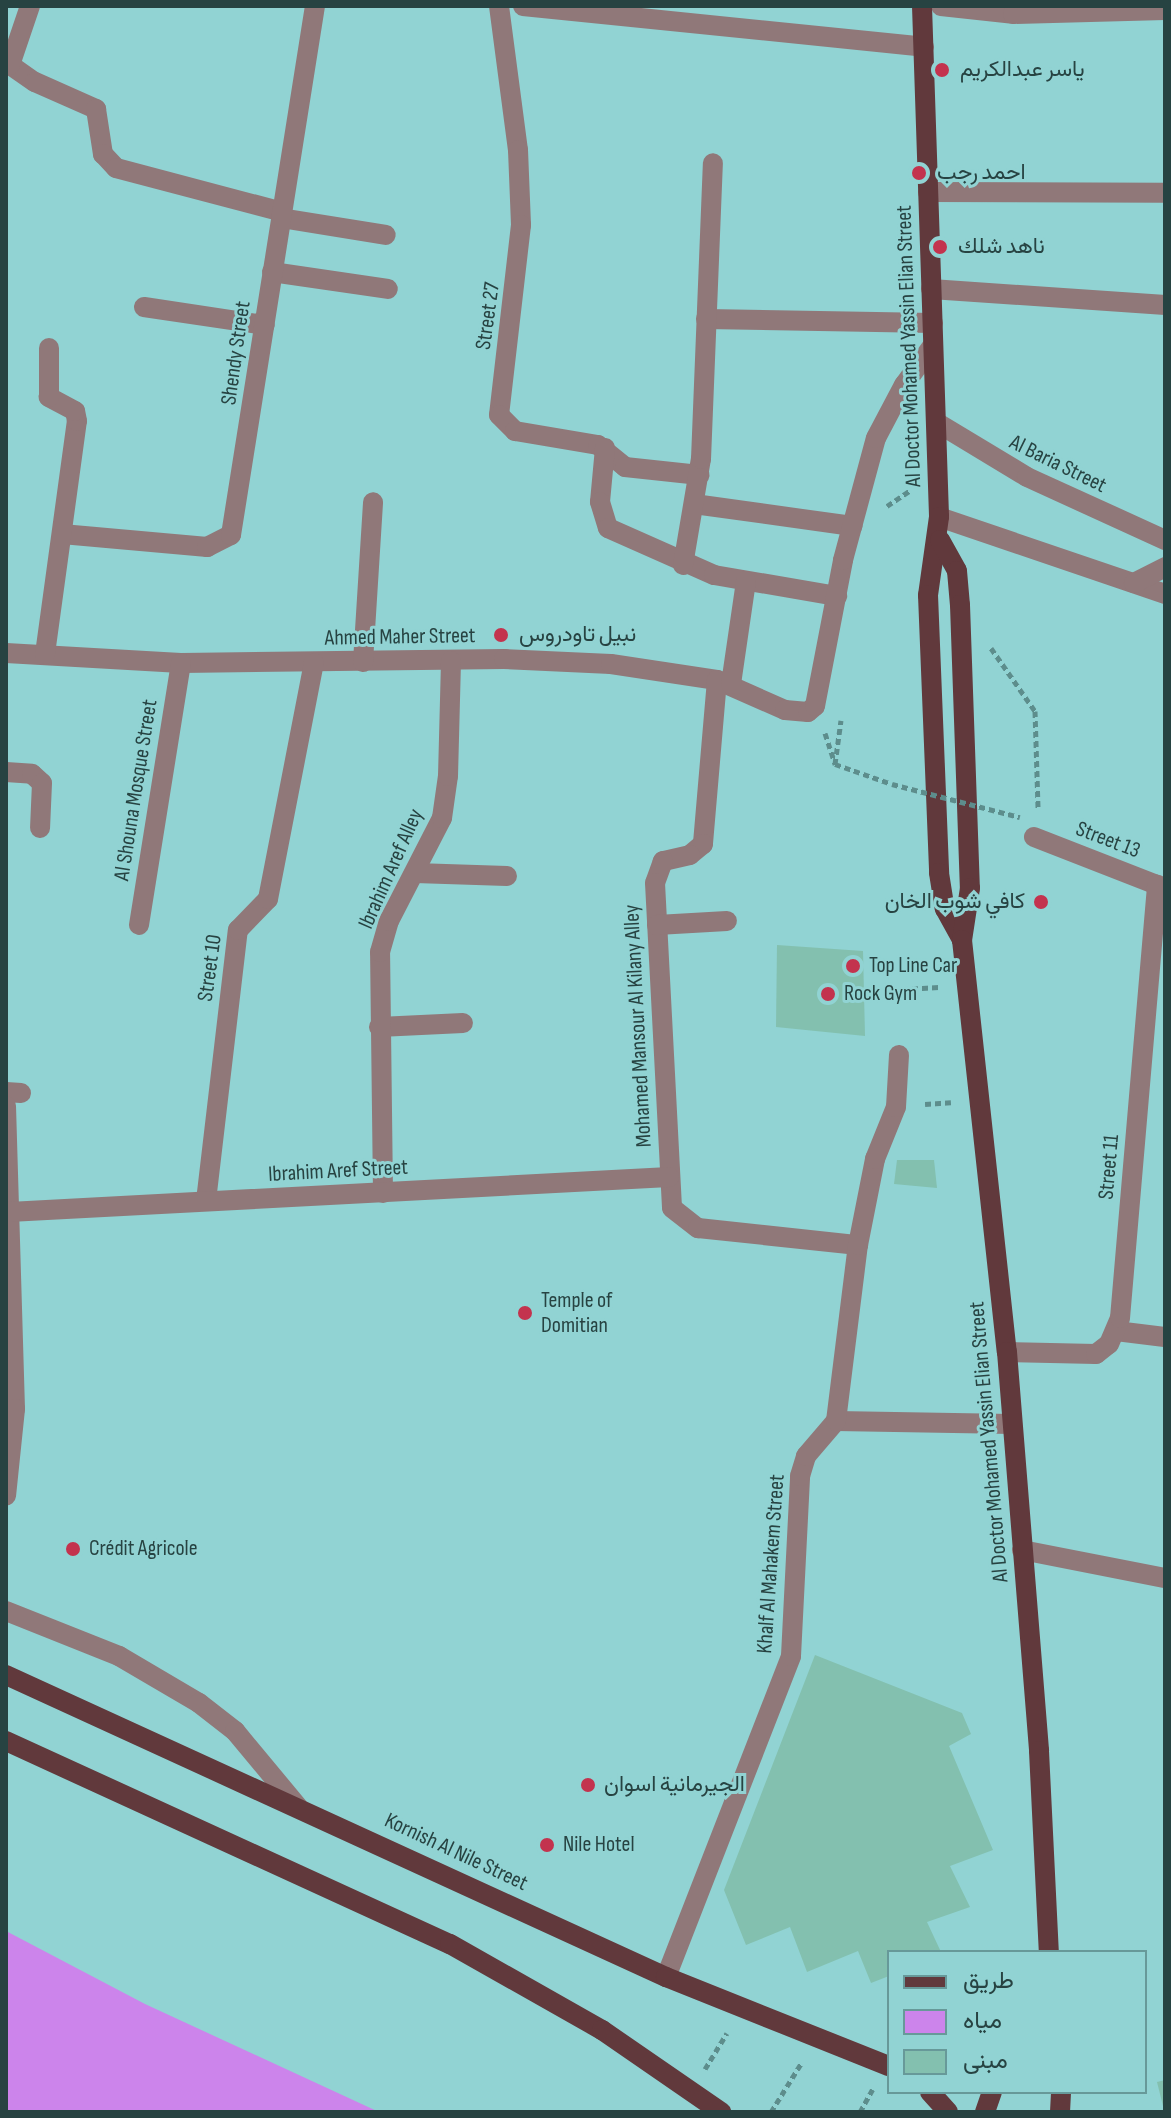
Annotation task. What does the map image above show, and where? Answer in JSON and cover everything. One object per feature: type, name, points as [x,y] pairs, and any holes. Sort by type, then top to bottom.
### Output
[{"type":"main road","name":"Al Doctor Mohamed Yassin Elian Street","points":[[922,6],[940,540],[957,571],[960,605],[970,871],[962,940],[1007,1352],[1047,1948]]},
{"type":"main road","name":"Al Doctor Mohamed Yassin Elian Street","points":[[940,540],[929,564],[928,595],[939,882],[945,909],[962,940]]},
{"type":"main road","name":"Kornish Al Nile Street","points":[[6,1675],[666,1977],[819,2035],[887,2065]]},
{"type":"main road","points":[[6,1741],[450,1944],[590,2022],[721,2112]]},
{"type":"main road","points":[[932,2094],[948,2112]]},
{"type":"street","points":[[30,6],[8,64],[96,109],[103,154],[116,168],[281,215],[386,235]]},
{"type":"street","name":"Shendy Street","points":[[62,534],[207,547],[231,535],[315,6]]},
{"type":"street","name":"Street 27","points":[[499,6],[518,150],[521,225],[499,415],[515,431],[605,448],[625,467],[700,475]]},
{"type":"street","points":[[523,6],[662,12],[924,47]]},
{"type":"street","points":[[941,6],[1013,14],[1165,10]]},
{"type":"street","points":[[683,565],[700,475],[713,163]]},
{"type":"street","points":[[928,192],[1165,193]]},
{"type":"street","points":[[272,272],[388,289]]},
{"type":"street","points":[[931,289],[1165,305]]},
{"type":"street","points":[[144,307],[265,325]]},
{"type":"street","points":[[706,319],[933,323]]},
{"type":"street","points":[[817,698],[852,526],[876,438],[904,385],[933,345]]},
{"type":"street","points":[[45,654],[77,416],[49,397],[49,348]]},
{"type":"street","name":"Al Baria Street","points":[[936,422],[1027,477],[1165,540]]},
{"type":"street","points":[[605,448],[600,502],[608,528],[683,565],[746,581],[837,596]]},
{"type":"street","points":[[363,662],[373,502]]},
{"type":"street","points":[[694,504],[852,526]]},
{"type":"street","points":[[939,517],[1165,594]]},
{"type":"street","points":[[1134,583],[1165,567]]},
{"type":"street","points":[[724,682],[746,581]]},
{"type":"street","name":"Ahmed Maher Street","points":[[6,653],[181,663],[451,661],[611,664],[724,682],[801,714],[817,698]]},
{"type":"street","name":"Ibrahim Aref Alley","points":[[383,1193],[380,952],[389,921],[435,837],[447,797],[451,661]]},
{"type":"street","name":"Al Shouna Mosque Street","points":[[139,925],[181,663]]},
{"type":"street","name":"Street 10","points":[[206,1201],[238,930],[268,899],[314,663]]},
{"type":"street","name":"Mohamed Mansour Al Kilany Alley","points":[[724,682],[703,844],[690,855],[663,861],[656,871],[672,1208],[698,1228],[858,1245]]},
{"type":"street","points":[[6,772],[32,774],[42,783],[40,828]]},
{"type":"street","name":"Street 13","points":[[1036,830],[1161,886]]},
{"type":"street","points":[[415,873],[507,876]]},
{"type":"street","name":"Street 11","points":[[1116,1331],[1161,886]]},
{"type":"street","points":[[657,925],[727,921]]},
{"type":"street","points":[[379,1027],[463,1023]]},
{"type":"street","points":[[899,1055],[896,1107],[875,1159],[858,1245],[836,1421],[1012,1424]]},
{"type":"street","points":[[6,1496],[15,1409],[9,1212],[11,1097]]},
{"type":"street","name":"Ibrahim Aref Street","points":[[9,1212],[669,1177]]},
{"type":"street","points":[[1007,1352],[1096,1354],[1116,1331],[1165,1337]]},
{"type":"street","name":"Khalf Al Mahakem Street","points":[[666,1977],[791,1656],[800,1476],[806,1456],[836,1421]]},
{"type":"street","points":[[1022,1550],[1165,1578]]},
{"type":"street","points":[[6,1611],[119,1656],[199,1703],[235,1731],[298,1807]]},
{"type":"path","points":[[882,510],[920,483]]},
{"type":"path","points":[[960,605],[1035,711],[1036,830]]},
{"type":"path","points":[[817,698],[835,764],[892,784],[1020,817]]},
{"type":"path","points":[[872,991],[920,988]]},
{"type":"path","points":[[896,1107],[980,1099]]},
{"type":"path","points":[[692,2090],[744,2006]]},
{"type":"path","points":[[771,2112],[819,2035]]},
{"type":"water","points":[[6,1931],[145,2004],[379,2112],[6,2112]]},
{"type":"building","points":[[777,945],[863,951],[865,1036],[776,1027]]},
{"type":"building","points":[[897,1160],[934,1160],[937,1188],[894,1184]]},
{"type":"building","points":[[815,1655],[962,1713],[971,1734],[949,1746],[993,1850],[950,1866],[970,1907],[927,1922],[940,1950],[887,1950],[887,1977],[871,1983],[858,1951],[807,1972],[790,1927],[746,1945],[724,1890]]},
{"type":"building","points":[[1165,2080],[1165,2110],[1164,2110],[1157,2082]]},
{"type":"place","name":"ياسر عبدالكريم","points":[[942,70]]},
{"type":"place","name":"احمد رجب","points":[[919,173]]},
{"type":"place","name":"ناهد شلك","points":[[940,247]]},
{"type":"place","name":"نبيل تاودروس","points":[[501,635]]},
{"type":"place","name":"كافي شوب الخان","points":[[1041,902]]},
{"type":"place","name":"Top Line Car","points":[[853,966]]},
{"type":"place","name":"Rock Gym","points":[[828,994]]},
{"type":"place","name":"Temple of Domitian","points":[[525,1313]]},
{"type":"place","name":"Crédit Agricole","points":[[73,1549]]},
{"type":"place","name":"الجيرمانية اسوان","points":[[588,1785]]},
{"type":"place","name":"Nile Hotel","points":[[547,1845]]}]
